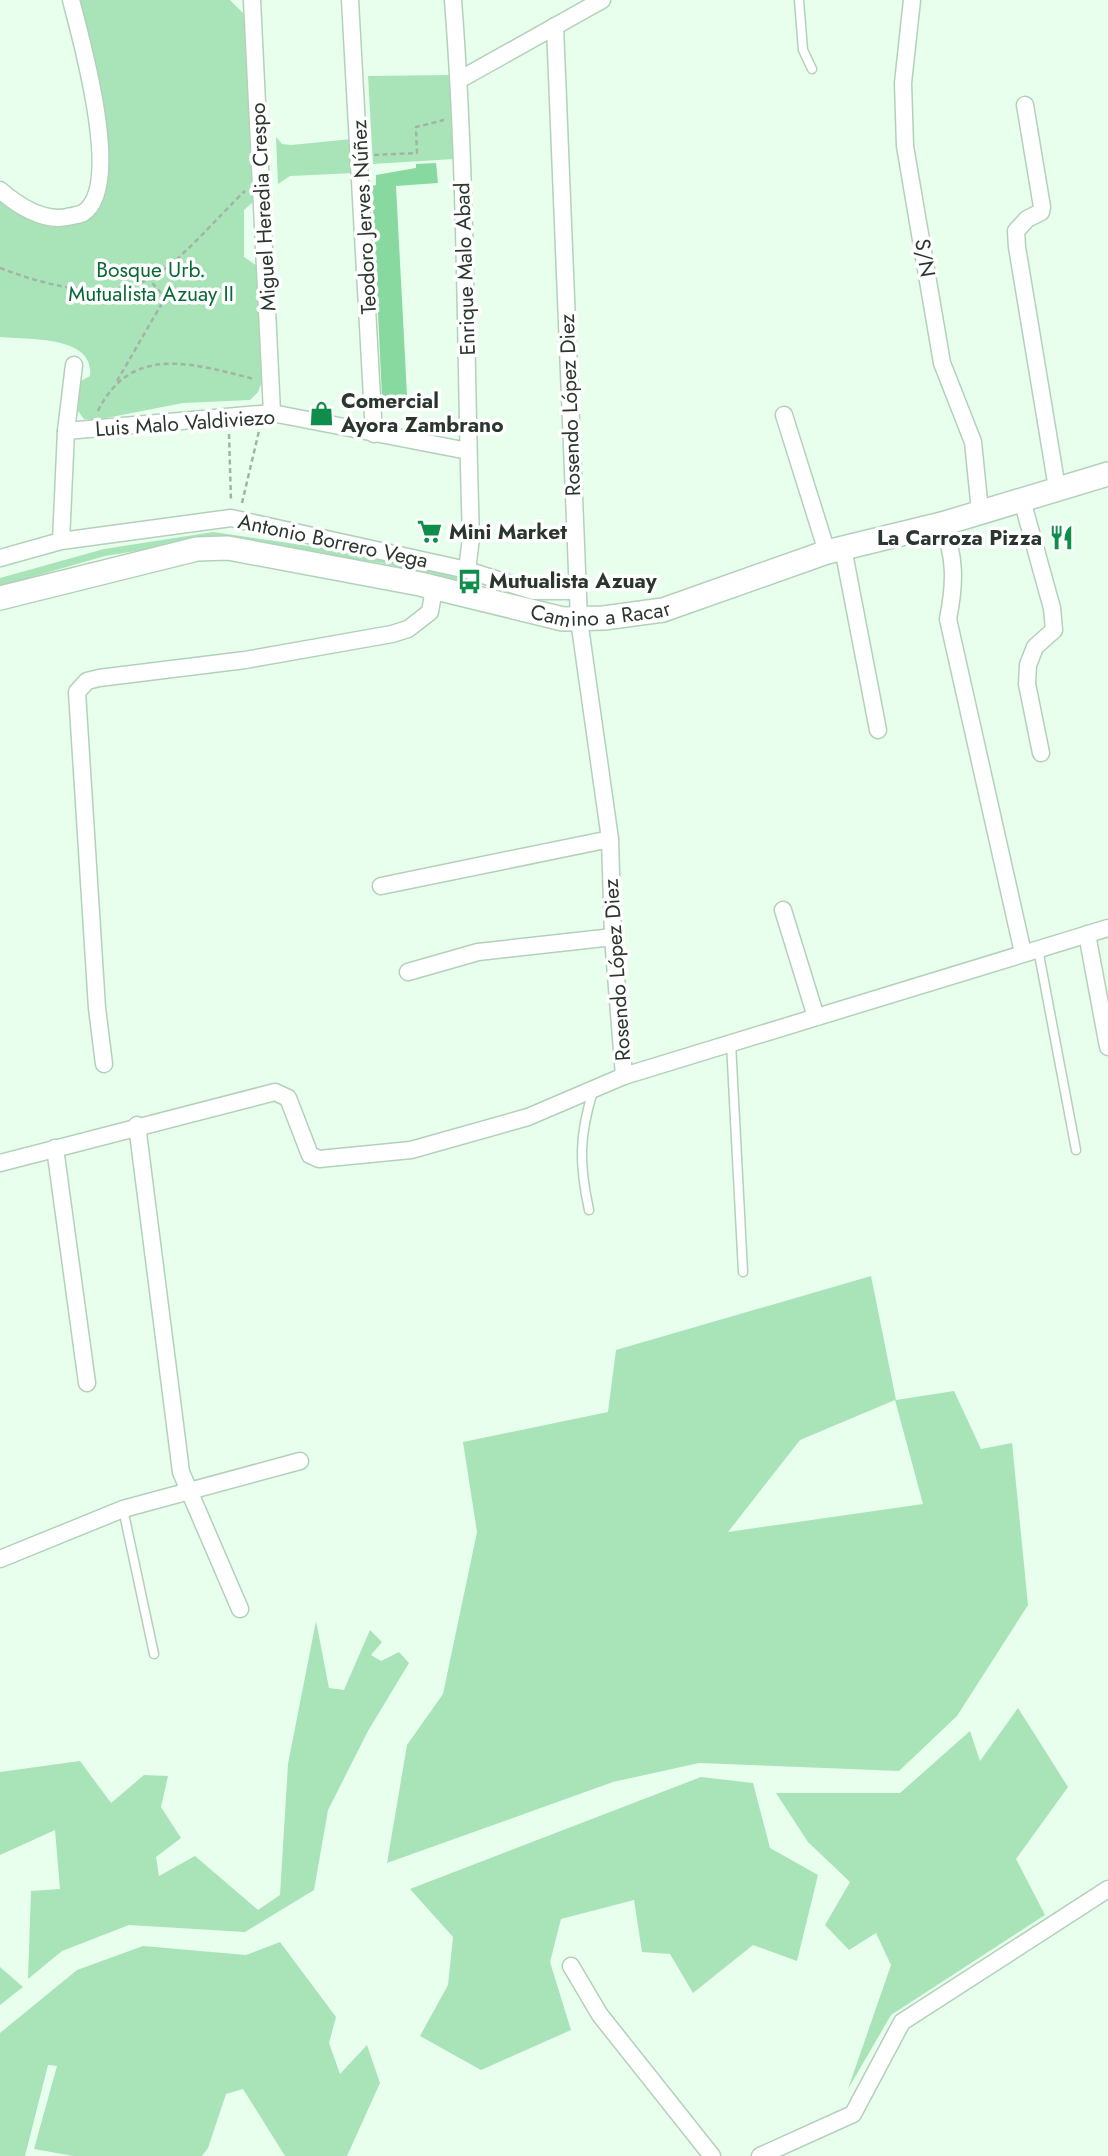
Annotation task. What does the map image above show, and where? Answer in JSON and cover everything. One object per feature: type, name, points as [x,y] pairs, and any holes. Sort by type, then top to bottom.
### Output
[{"type":"street","points":[[0,190],[33,213],[63,218],[83,213],[94,200],[99,184],[98,122],[71,0]]},
{"type":"street","name":"Miguel Heredia Crespo","points":[[252,0],[271,384],[267,414]]},
{"type":"street","name":"Teodoro Jerves Núñez","points":[[350,0],[373,434]]},
{"type":"street","name":"Enrique Malo Abad","points":[[453,0],[459,80],[468,317],[471,538],[463,569]]},
{"type":"street","points":[[459,80],[602,0]]},
{"type":"street","name":"S/N","points":[[912,0],[904,83],[905,146],[942,363],[973,442],[980,511]]},
{"type":"street","name":"Rosendo López Diez","points":[[555,26],[577,584],[571,619],[610,839],[613,937],[624,1076]]},
{"type":"street","points":[[1025,105],[1042,206],[1041,212],[1027,219],[1016,231],[1016,239],[1057,488]]},
{"type":"street","points":[[61,541],[66,431],[74,365]]},
{"type":"street","name":"Luis Malo Valdiviezo","points":[[66,431],[267,414],[468,451]]},
{"type":"street","points":[[783,415],[835,550],[878,730]]},
{"type":"street","name":"Camino a Racar","points":[[0,598],[197,549],[228,548],[434,587],[571,619],[663,610],[835,550],[942,524],[1108,474]]},
{"type":"street","points":[[1022,500],[1054,630],[1035,646],[1028,665],[1027,684],[1041,753]]},
{"type":"street","name":"Antonio Borrero Vega","points":[[0,558],[61,541],[242,518],[463,569],[533,591],[571,591],[577,584]]},
{"type":"street","points":[[942,524],[951,545],[956,582],[947,619],[1030,951]]},
{"type":"street","points":[[104,1064],[97,1008],[77,692],[87,681],[99,678],[245,660],[392,634],[408,629],[430,612],[434,587]]},
{"type":"street","points":[[381,886],[610,839]]},
{"type":"street","points":[[783,910],[816,1017]]},
{"type":"street","points":[[0,1163],[137,1125],[275,1092],[288,1098],[310,1155],[319,1159],[411,1150],[528,1116],[624,1076],[1108,928]]},
{"type":"street","points":[[1087,934],[1108,1047]]},
{"type":"street","points":[[408,972],[478,952],[613,937]]},
{"type":"street","points":[[137,1125],[181,1472],[240,1609]]},
{"type":"street","points":[[55,1148],[87,1383]]},
{"type":"street","points":[[0,1559],[123,1509],[300,1461]]},
{"type":"street","points":[[760,2156],[853,2114],[902,2022],[1108,1889]]},
{"type":"street","points":[[572,1966],[600,2015],[712,2156]]},
{"type":"lane","points":[[799,0],[803,50],[812,69]]},
{"type":"lane","points":[[1030,951],[1076,1150]]},
{"type":"lane","points":[[731,1044],[743,1272]]},
{"type":"lane","points":[[589,1210],[580,1153],[583,1122],[594,1088]]},
{"type":"lane","points":[[123,1509],[154,1654]]},
{"type":"path","points":[[360,155],[417,153],[416,127],[460,116]]},
{"type":"path","points":[[0,268],[72,289],[116,288],[149,279],[177,257],[245,191]]},
{"type":"path","points":[[89,429],[104,398],[115,384],[165,298],[149,279]]},
{"type":"path","points":[[115,384],[128,373],[167,363],[212,368],[271,384]]},
{"type":"path","points":[[242,505],[267,414]]},
{"type":"path","points":[[227,417],[231,506]]},
{"type":"green space","name":"Bosque Urb. Mutualista Azuay II","points":[[74,0],[230,0],[244,14],[253,202],[244,210],[244,257],[257,266],[263,379],[258,392],[250,400],[183,403],[96,420],[84,419],[78,411],[79,382],[90,376],[89,363],[82,353],[57,342],[0,337],[0,198],[31,216],[87,210],[101,161]]},
{"type":"green space","points":[[451,75],[454,159],[373,164],[368,76]]},
{"type":"green space","points":[[276,137],[282,144],[291,145],[352,139],[354,173],[290,176],[278,184]]},
{"type":"green space","points":[[213,532],[377,556],[468,574],[456,580],[380,563],[212,539],[105,556],[0,586],[0,578],[104,549]]},
{"type":"green space","points":[[871,1276],[896,1400],[954,1391],[981,1449],[1012,1443],[1028,1605],[957,1716],[899,1771],[699,1763],[613,1782],[387,1863],[407,1745],[443,1694],[477,1532],[463,1442],[608,1412],[616,1350]],"holes":[[[895,1400],[923,1504],[728,1532],[800,1440]]]},
{"type":"green space","points":[[316,1621],[329,1688],[344,1690],[370,1630],[382,1642],[371,1655],[381,1661],[399,1652],[409,1663],[368,1731],[328,1810],[314,1890],[245,1932],[129,1925],[62,1951],[28,1979],[31,1891],[60,1889],[55,1830],[0,1855],[0,1772],[80,1761],[111,1803],[144,1775],[168,1776],[161,1807],[181,1838],[156,1857],[159,1876],[195,1856],[258,1910],[280,1895],[288,1764]]},
{"type":"green space","points":[[1018,1708],[1068,1787],[1016,1859],[1045,1915],[891,2015],[848,2089],[891,1965],[876,1933],[849,1950],[825,1925],[850,1882],[808,1842],[776,1793],[900,1793],[970,1731],[980,1761]]},
{"type":"green space","points":[[701,1777],[753,1783],[770,1848],[818,1875],[797,1961],[753,1945],[693,1993],[670,1954],[642,1952],[634,1900],[561,1919],[550,1962],[571,2030],[481,2070],[420,2036],[448,1985],[453,1937],[410,1889]]},
{"type":"green space","points":[[280,1942],[336,2017],[329,2043],[340,2074],[367,2045],[380,2083],[347,2156],[285,2156],[243,2089],[226,2094],[208,2148],[202,2156],[73,2156],[34,2149],[57,2066],[48,2065],[25,2156],[0,2156],[0,2033],[77,1970],[143,1946],[246,1955]]},
{"type":"green space","points":[[0,1967],[23,1987],[0,2005]]},
{"type":"building","points":[[436,163],[438,183],[396,186],[407,395],[382,397],[372,186],[376,185],[376,175],[416,168],[416,164]]},
{"type":"place","name":"Comercial Ayora Zambrano","points":[[321,413]]},
{"type":"place","name":"Mini Market","points":[[429,532]]},
{"type":"place","name":"La Carroza Pizza","points":[[1062,538]]},
{"type":"place","name":"Mutualista Azuay","points":[[469,581]]}]
